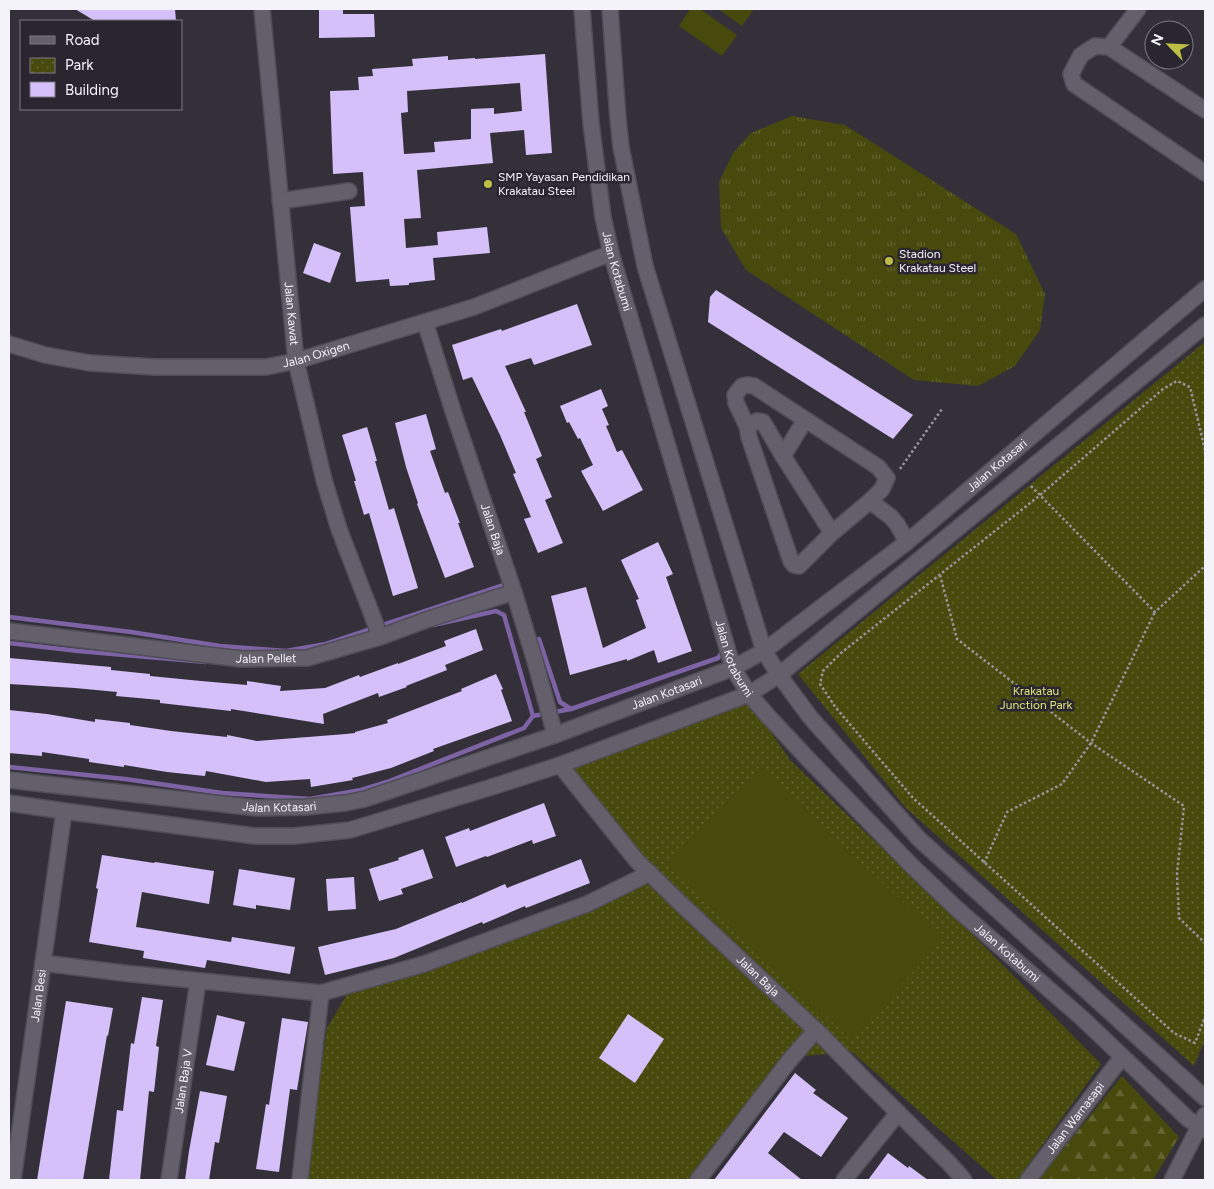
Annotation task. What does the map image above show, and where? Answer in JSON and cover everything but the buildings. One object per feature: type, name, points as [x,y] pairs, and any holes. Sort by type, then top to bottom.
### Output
[{"type":"street","name":"Jalan Kawat","points":[[262,9],[296,361],[324,480],[338,529],[377,630]]},
{"type":"street","name":"Jalan Kotabumi","points":[[582,9],[591,123],[611,253],[733,668],[749,694],[810,762],[913,867],[956,908],[1083,1019],[1188,1119],[1203,1124]]},
{"type":"street","name":"Jalan Kotabumi","points":[[610,9],[621,146],[645,266],[764,650],[778,675],[810,717],[919,839],[1205,1098]]},
{"type":"street","points":[[1108,47],[1138,9]]},
{"type":"street","points":[[1205,110],[1108,47],[1094,46],[1081,55],[1071,74],[1074,84],[1205,173]]},
{"type":"street","points":[[591,123],[618,119]]},
{"type":"street","points":[[280,200],[349,191]]},
{"type":"street","name":"Jalan Oxigen","points":[[9,344],[46,355],[90,363],[146,367],[266,367],[296,361],[474,307],[611,253]]},
{"type":"street","name":"Jalan Kotasari","points":[[9,780],[257,808],[306,807],[345,803],[365,799],[733,668],[764,650],[907,542],[1205,289]]},
{"type":"street","name":"Jalan Baja","points":[[425,322],[468,458],[514,592],[554,733]]},
{"type":"street","name":"Jalan Kotasari","points":[[9,803],[255,836],[294,836],[350,830],[560,765],[749,694],[778,675],[1205,325]]},
{"type":"street","points":[[742,386],[754,386],[805,420],[878,467],[887,478],[882,489],[832,533],[799,566],[794,565],[791,561],[749,437],[747,426],[736,403],[735,395],[742,386]]},
{"type":"street","points":[[783,456],[805,420]]},
{"type":"street","points":[[747,426],[757,421],[763,422],[832,533]]},
{"type":"street","points":[[870,501],[898,524],[907,542]]},
{"type":"street","name":"Jalan Pellet","points":[[9,631],[241,659],[307,658],[377,630],[429,620],[514,592]]},
{"type":"street","name":"Jalan Baja","points":[[560,765],[637,861],[816,1030],[949,1162],[964,1180]]},
{"type":"street","points":[[345,803],[350,830]]},
{"type":"street","name":"Jalan Besi","points":[[13,1180],[64,811]]},
{"type":"street","points":[[43,962],[123,973],[321,993],[424,964],[587,904],[650,873]]},
{"type":"street","name":"Jalan Baja V","points":[[169,1180],[198,981]]},
{"type":"street","points":[[300,1180],[321,993]]},
{"type":"street","points":[[698,1180],[816,1030]]},
{"type":"street","name":"Jalan Warnasapi","points":[[1028,1180],[1122,1057]]},
{"type":"street","points":[[844,1180],[898,1113]]},
{"type":"street","points":[[1172,1180],[1203,1124]]},
{"type":"path","points":[[1205,450],[1190,387],[1177,381],[1162,389],[1039,496],[841,653],[823,671],[820,684],[836,708],[913,798],[1174,1032],[1195,1043],[1205,1017]]},
{"type":"path","points":[[887,478],[895,475],[942,408]]},
{"type":"path","points":[[1039,496],[1155,612]]},
{"type":"path","points":[[984,863],[1007,812],[1062,784],[1091,743],[1155,612],[1205,566]]},
{"type":"path","points":[[940,574],[957,639],[1091,743],[1184,806],[1176,874],[1179,918],[1205,943]]},
{"type":"green space","points":[[690,9],[700,9],[737,35],[722,56],[679,26]]},
{"type":"green space","points":[[718,9],[754,9],[742,26]]},
{"type":"green space","points":[[792,116],[845,125],[1016,234],[1045,294],[1040,330],[1015,366],[978,386],[914,380],[746,270],[721,228],[719,182],[733,153],[751,133]]},
{"type":"green space","name":"Krakatau Junction Park","points":[[1205,342],[1205,1040],[1194,1066],[906,808],[798,674]]},
{"type":"green space","points":[[744,693],[790,760],[980,942],[1101,1064],[1017,1180],[997,1180],[852,1052],[792,1057],[705,1165],[690,1180],[305,1180],[327,1028],[349,991],[645,880],[571,763]]},
{"type":"green space","points":[[760,767],[943,940],[850,1039],[667,866]]},
{"type":"green space","points":[[1122,1076],[1179,1137],[1153,1180],[1038,1180]]},
{"type":"waterway","points":[[381,621],[383,625],[504,585]]},
{"type":"waterway","points":[[433,625],[496,611],[504,615],[533,716]]},
{"type":"waterway","points":[[9,617],[131,632],[220,646],[286,651],[326,644],[374,628]]},
{"type":"waterway","points":[[539,639],[560,702],[571,709],[718,658],[724,649]]},
{"type":"waterway","points":[[9,643],[206,662]]},
{"type":"waterway","points":[[9,767],[125,779],[222,793],[310,799],[361,790],[387,782],[524,728],[533,716],[571,709]]},
{"type":"place","name":"SMP Yayasan Pendidikan Krakatau Steel","points":[[488,184]]},
{"type":"place","name":"Stadion Krakatau Steel","points":[[889,261]]}]
